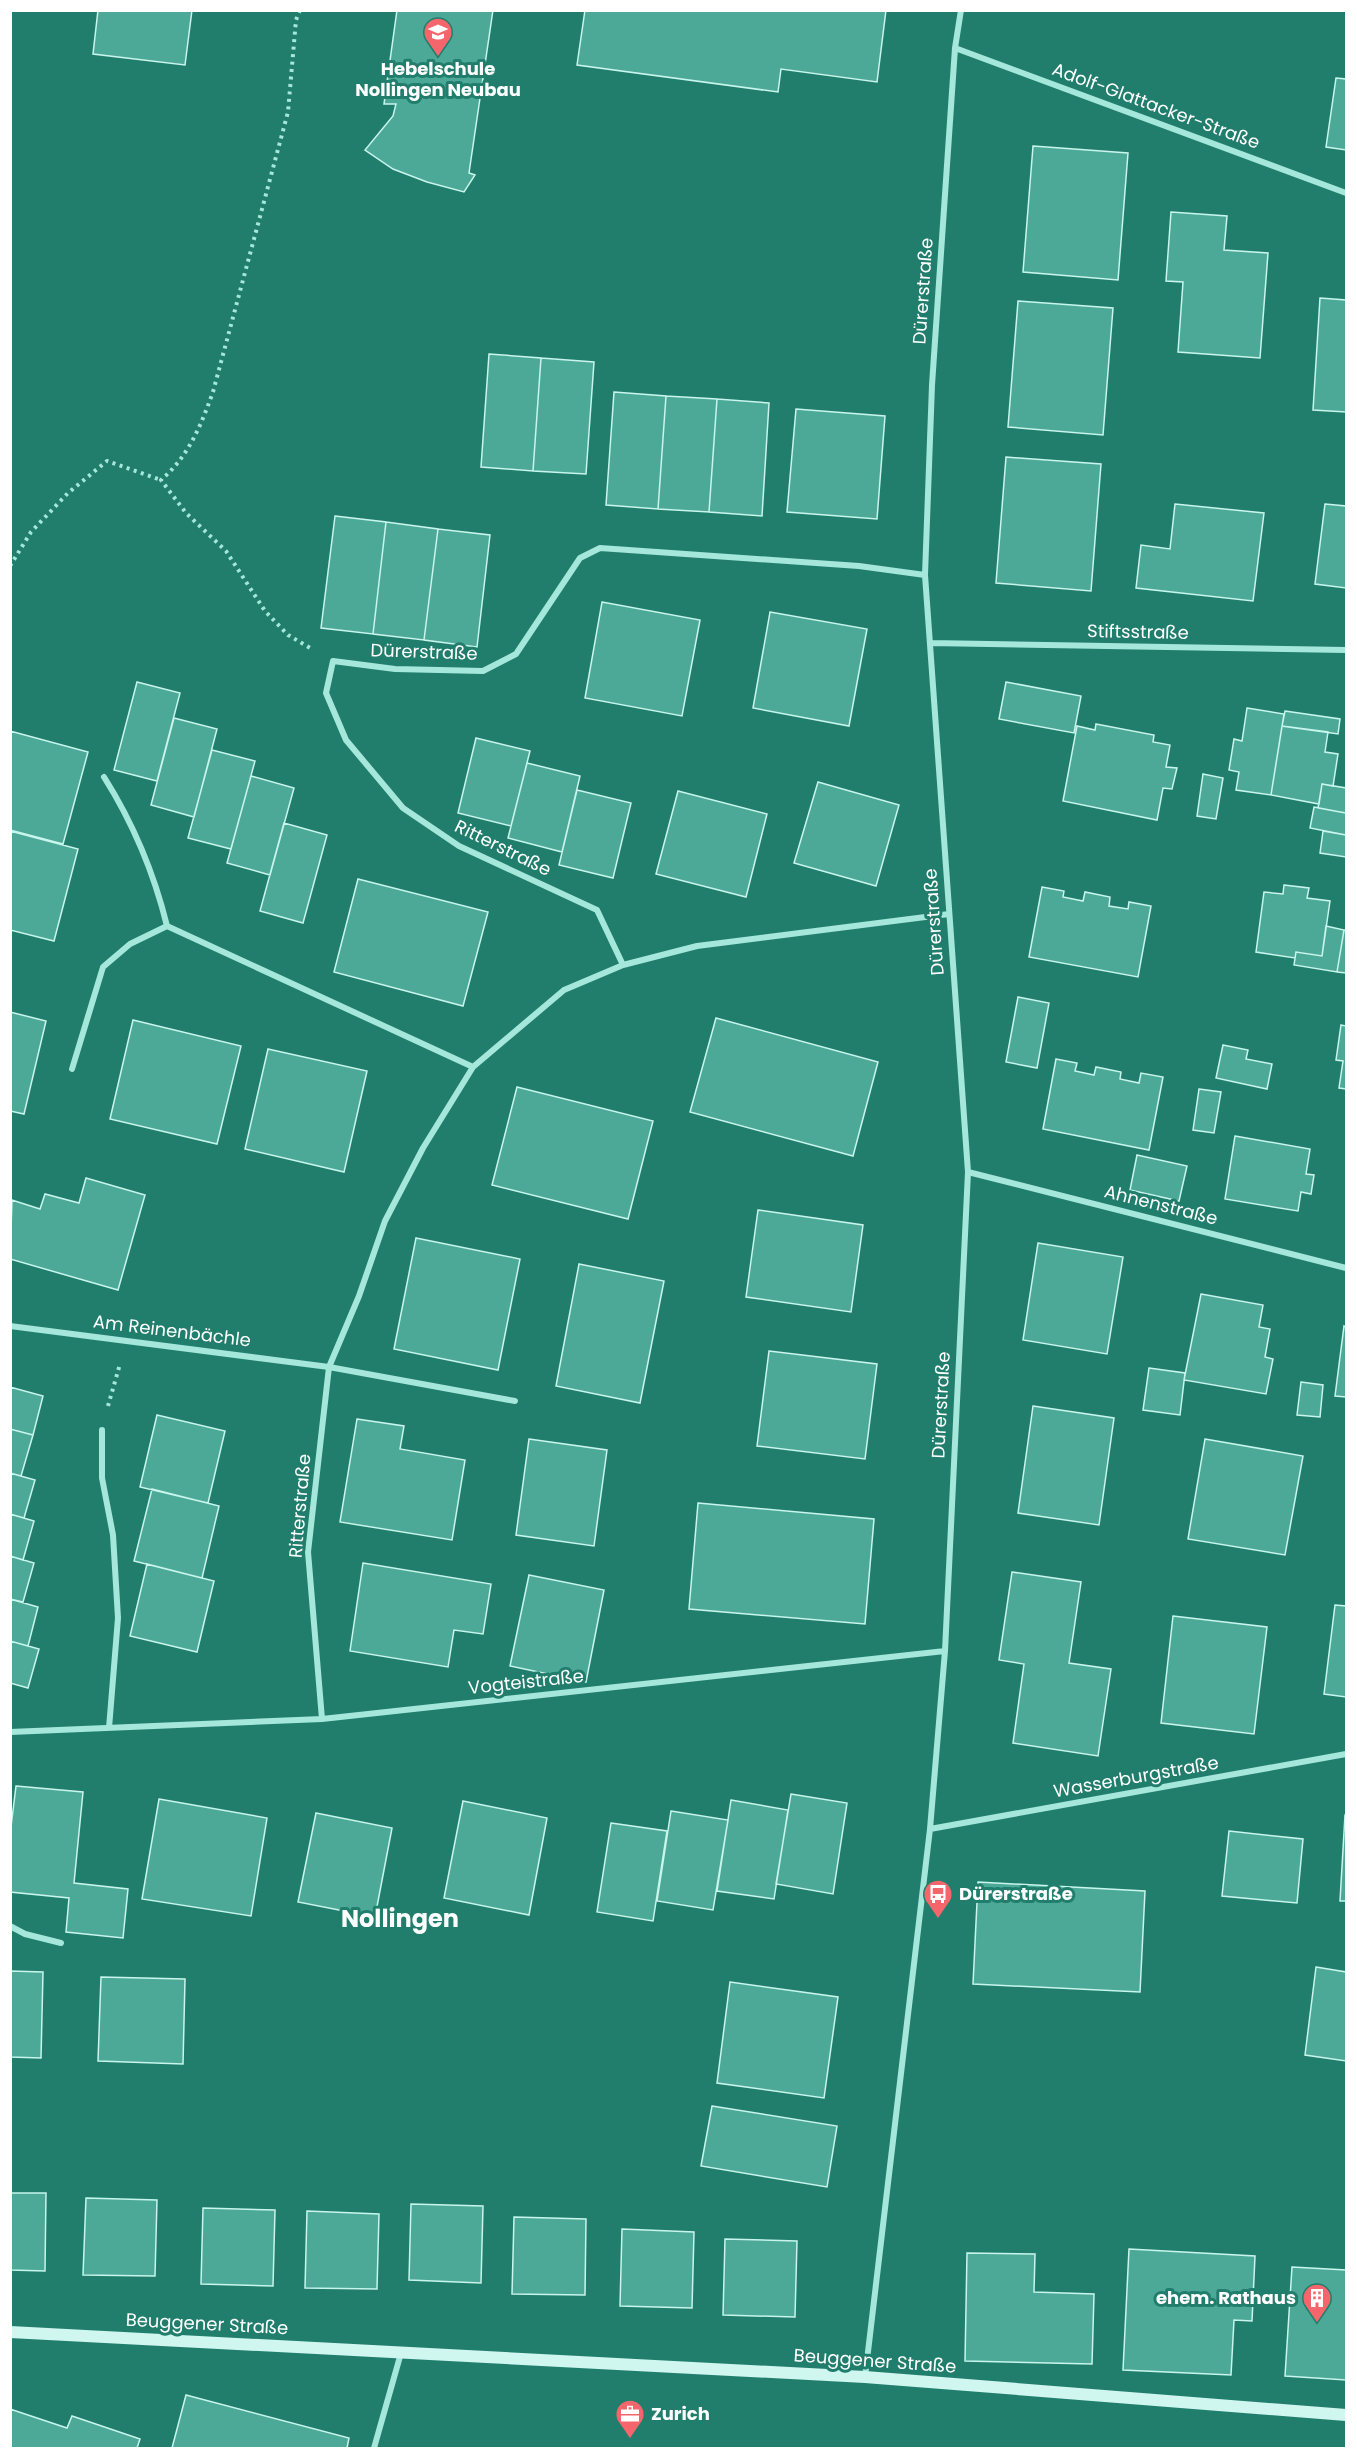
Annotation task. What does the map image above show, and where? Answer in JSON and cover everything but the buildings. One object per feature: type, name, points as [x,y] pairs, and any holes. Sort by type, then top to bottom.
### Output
[{"type":"street","name":"Dürerstraße","points":[[865,2377],[930,1828],[945,1651],[968,1172],[925,575],[932,385],[955,48],[961,10]]},
{"type":"street","name":"Adolf-Glattacker-Straße","points":[[955,48],[1347,193]]},
{"type":"street","name":"Dürerstraße","points":[[333,661],[395,669],[483,671],[516,654],[580,558],[600,548],[859,566],[925,575]]},
{"type":"street","name":"Stiftsstraße","points":[[930,643],[1347,650]]},
{"type":"street","name":"Ritterstraße","points":[[333,661],[326,693],[345,740],[403,808],[459,846],[597,910],[623,965]]},
{"type":"street","points":[[104,777],[126,811],[157,886],[167,926]]},
{"type":"street","name":"Ritterstraße","points":[[322,1719],[308,1552],[329,1367],[359,1296],[385,1221],[423,1148],[473,1067],[564,990],[623,965],[697,946],[949,914]]},
{"type":"street","points":[[72,1069],[103,968],[130,944],[167,926],[283,977],[473,1067]]},
{"type":"street","name":"Ahnenstraße","points":[[968,1172],[1347,1268]]},
{"type":"street","name":"Am Reinenbächle","points":[[10,1326],[329,1367]]},
{"type":"street","points":[[329,1367],[515,1401]]},
{"type":"street","points":[[102,1430],[102,1478],[113,1535],[118,1618],[109,1728]]},
{"type":"street","name":"Vogteistraße","points":[[10,1732],[322,1719],[945,1651]]},
{"type":"street","name":"Wasserburgstraße","points":[[930,1828],[1347,1754]]},
{"type":"street","points":[[10,1926],[25,1934],[61,1943]]},
{"type":"street","name":"Beuggener Straße","points":[[10,2332],[865,2377],[1347,2415]]},
{"type":"street","points":[[374,2448],[401,2353]]},
{"type":"path","points":[[161,480],[170,472],[199,432],[213,392],[288,112],[296,20],[300,10]]},
{"type":"path","points":[[10,566],[31,532],[68,494],[107,461],[161,480],[186,513],[226,551],[265,610],[288,635],[333,661]]},
{"type":"path","points":[[102,1430],[126,1340]]},
{"type":"place","name":"Hebelschule Nollingen Neubau","points":[[438,58]]},
{"type":"place","name":"Dürerstraße","points":[[938,1920]]},
{"type":"place","name":"ehem. Rathaus","points":[[1317,2324]]},
{"type":"place","name":"Zurich","points":[[630,2440]]},
{"type":"district","name":"Nollingen","points":[[400,1919]]}]
